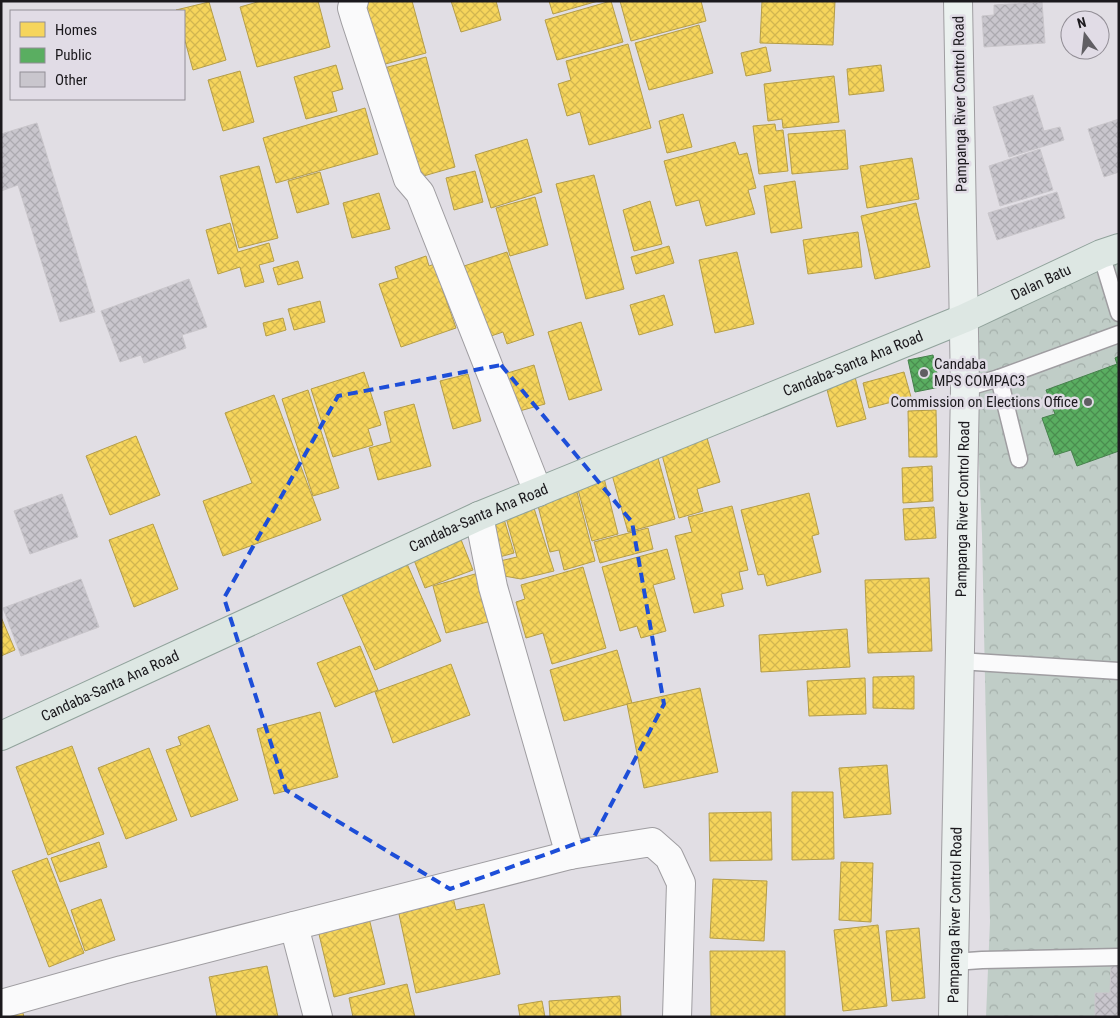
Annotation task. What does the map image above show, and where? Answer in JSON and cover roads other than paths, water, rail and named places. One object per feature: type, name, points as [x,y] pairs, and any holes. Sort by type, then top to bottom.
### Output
[{"type":"main road","name":"Pampanga River Control Road","points":[[953,1017],[965,388],[958,1]]},
{"type":"main road","name":"Dalan Batu","points":[[965,318],[1110,251]]},
{"type":"main road","name":"Candaba-Santa Ana Road","points":[[1,736],[479,516],[965,318]]},
{"type":"street","points":[[354,1],[352,8],[355,18],[408,180],[420,193],[538,492]]},
{"type":"street","points":[[479,516],[493,587],[570,854]]},
{"type":"street","points":[[1,1004],[122,970],[570,854],[652,842],[670,857],[680,883],[676,1017]]},
{"type":"street","points":[[294,926],[318,1017]]},
{"type":"lane","points":[[1110,251],[1119,313]]},
{"type":"lane","points":[[965,388],[999,378],[1119,334]]},
{"type":"lane","points":[[999,378],[1019,459]]},
{"type":"lane","points":[[959,661],[1119,671]]},
{"type":"lane","points":[[954,962],[1119,957]]},
{"type":"place","name":"Candaba MPS COMPAC3","points":[[924,373]]},
{"type":"place","name":"Commission on Elections Office","points":[[1088,402]]}]
